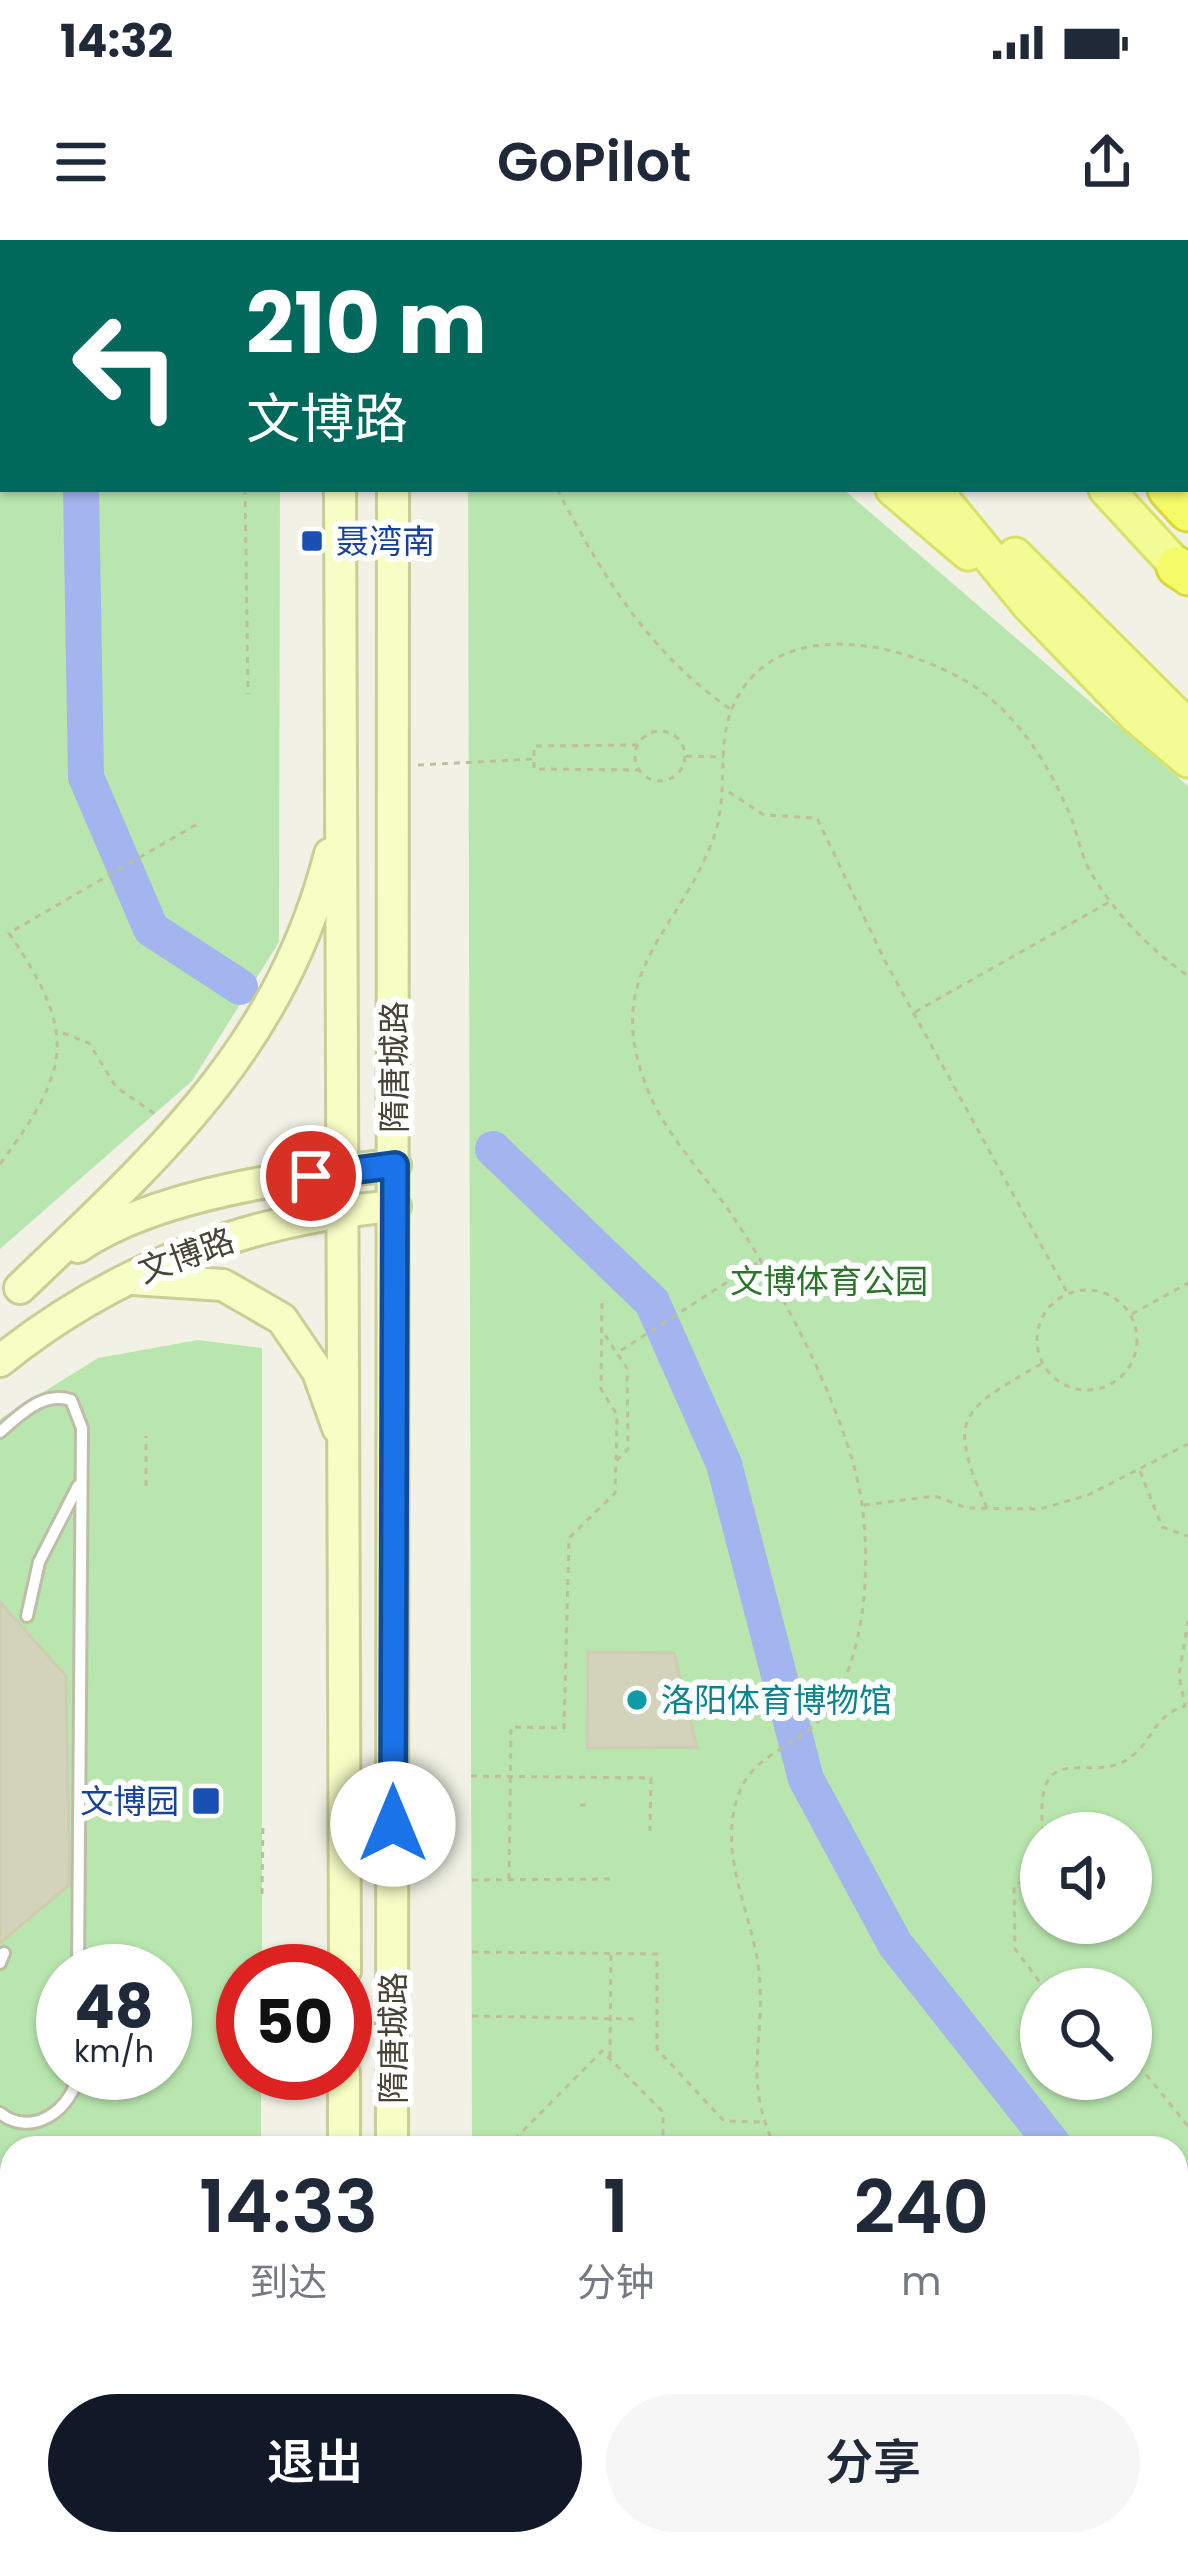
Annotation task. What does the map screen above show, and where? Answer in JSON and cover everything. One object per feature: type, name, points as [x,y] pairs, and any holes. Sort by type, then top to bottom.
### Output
[{"type":"main road","name":"隋唐城路","points":[[340,492],[346,1169],[344,1944]]},
{"type":"main road","name":"隋唐城路","points":[[392,2136],[393,492]]},
{"type":"main road","points":[[897,492],[1029,605]]},
{"type":"main road","points":[[936,492],[1029,605],[1136,716],[1188,760]]},
{"type":"main road","points":[[964,492],[1031,574],[1188,727]]},
{"type":"main road","points":[[1109,492],[1184,573]]},
{"type":"main road","points":[[10,1296],[170,1139],[245,1051],[285,982],[317,904],[341,813]]},
{"type":"main road","name":"文博路","points":[[10,1296],[96,1235],[185,1202],[346,1169],[395,1165]]},
{"type":"main road","name":"文博路","points":[[0,1361],[49,1322],[121,1279],[209,1243],[346,1210],[395,1206]]},
{"type":"main road","points":[[121,1279],[223,1285],[282,1319],[318,1372],[346,1449]]},
{"type":"main road","name":"隋唐城路","points":[[344,2100],[344,2136]]},
{"type":"lane","points":[[0,1432],[42,1400],[71,1400],[82,1428],[78,1944]]},
{"type":"lane","points":[[27,1616],[39,1562],[82,1478]]},
{"type":"lane","points":[[0,2113],[11,2122],[32,2124],[69,2100]]},
{"type":"lane","points":[[0,2305],[0,2337]]},
{"type":"path","points":[[245,492],[248,694]]},
{"type":"path","points":[[558,492],[589,550],[665,658],[731,710]]},
{"type":"path","points":[[770,2136],[754,2074],[760,1985],[732,1843],[737,1798],[757,1762],[822,1718],[843,1676],[862,1614],[862,1505],[843,1439],[788,1307],[648,1091],[635,1045],[633,1002],[644,958],[694,881],[713,841],[726,790],[731,710],[751,680],[806,646],[882,646],[928,660],[971,684],[1008,717],[1046,763],[1088,869],[1153,951],[1188,976]]},
{"type":"path","points":[[638,745],[534,746],[534,769],[638,770],[666,782],[684,767],[684,744],[666,730],[644,734],[633,755],[638,770]]},
{"type":"path","points":[[684,756],[725,757]]},
{"type":"path","points":[[392,766],[534,759]]},
{"type":"path","points":[[726,790],[764,815],[817,818],[914,1013],[1068,1294]]},
{"type":"path","points":[[0,932],[9,933],[199,824]]},
{"type":"path","points":[[914,1013],[1112,901]]},
{"type":"path","points":[[0,1164],[33,1120],[55,1069],[61,1032],[48,995],[9,933]]},
{"type":"path","points":[[61,1032],[89,1043],[116,1087],[155,1114]]},
{"type":"path","points":[[617,1353],[760,1261]]},
{"type":"path","points":[[1130,1315],[1188,1283]]},
{"type":"path","points":[[1094,1290],[1111,1295],[1130,1315],[1138,1338],[1136,1355],[1114,1383],[1100,1389],[1069,1387],[1042,1363],[1036,1338],[1040,1323],[1047,1309],[1068,1294],[1094,1290]]},
{"type":"path","points":[[509,1879],[512,1727],[564,1728],[569,1538],[615,1493],[617,1415],[601,1389],[602,1303]]},
{"type":"path","points":[[602,1330],[627,1368],[628,1449],[616,1461]]},
{"type":"path","points":[[988,1510],[965,1450],[969,1411],[1042,1363]]},
{"type":"path","points":[[146,1436],[146,1486]]},
{"type":"path","points":[[862,1505],[934,1496],[988,1510],[1040,1509],[1088,1495],[1188,1444]]},
{"type":"path","points":[[1139,1469],[1162,1527],[1188,1537]]},
{"type":"path","points":[[1042,1812],[1041,1798],[1060,1771],[1120,1764],[1146,1742],[1157,1720],[1186,1709],[1180,1648],[1188,1621]]},
{"type":"path","points":[[472,1776],[651,1778],[650,1832]]},
{"type":"path","points":[[580,1805],[587,1805]]},
{"type":"path","points":[[262,1822],[262,1894]]},
{"type":"path","points":[[472,1880],[614,1879]]},
{"type":"path","points":[[1020,1883],[1014,1886],[1016,1949],[1030,1968]]},
{"type":"path","points":[[472,1952],[658,1954],[656,2049],[724,2121],[764,2122]]},
{"type":"path","points":[[610,2059],[611,1953]]},
{"type":"path","points":[[472,2016],[637,2019]]},
{"type":"path","points":[[516,2136],[602,2051],[662,2112],[663,2136]]},
{"type":"path","points":[[1152,2082],[1188,2126]]},
{"type":"green space","points":[[0,492],[280,492],[279,942],[192,1081],[0,1249]]},
{"type":"green space","name":"文博体育公园","points":[[468,492],[846,492],[1188,786],[1188,2136],[472,2136]]},
{"type":"green space","points":[[198,1340],[262,1348],[262,1944],[216,1944],[216,2100],[261,2100],[261,2136],[0,2136],[0,1419],[98,1358]]},
{"type":"building","points":[[0,1602],[66,1676],[69,1885],[0,1943]]},
{"type":"building","name":"洛阳体育博物馆","points":[[588,1652],[674,1653],[697,1747],[587,1748]]},
{"type":"waterway","points":[[81,492],[86,777],[151,929],[240,987]]},
{"type":"waterway","points":[[493,1149],[652,1302],[724,1464],[806,1779],[895,1944],[1047,2136]]},
{"type":"place","name":"聂湾南","points":[[312,541]]},
{"type":"place","name":"洛阳体育博物馆","points":[[637,1700]]},
{"type":"place","name":"文博园","points":[[206,1801]]},
{"type":"route","points":[[311,1176],[395,1165],[393,1824]]}]
